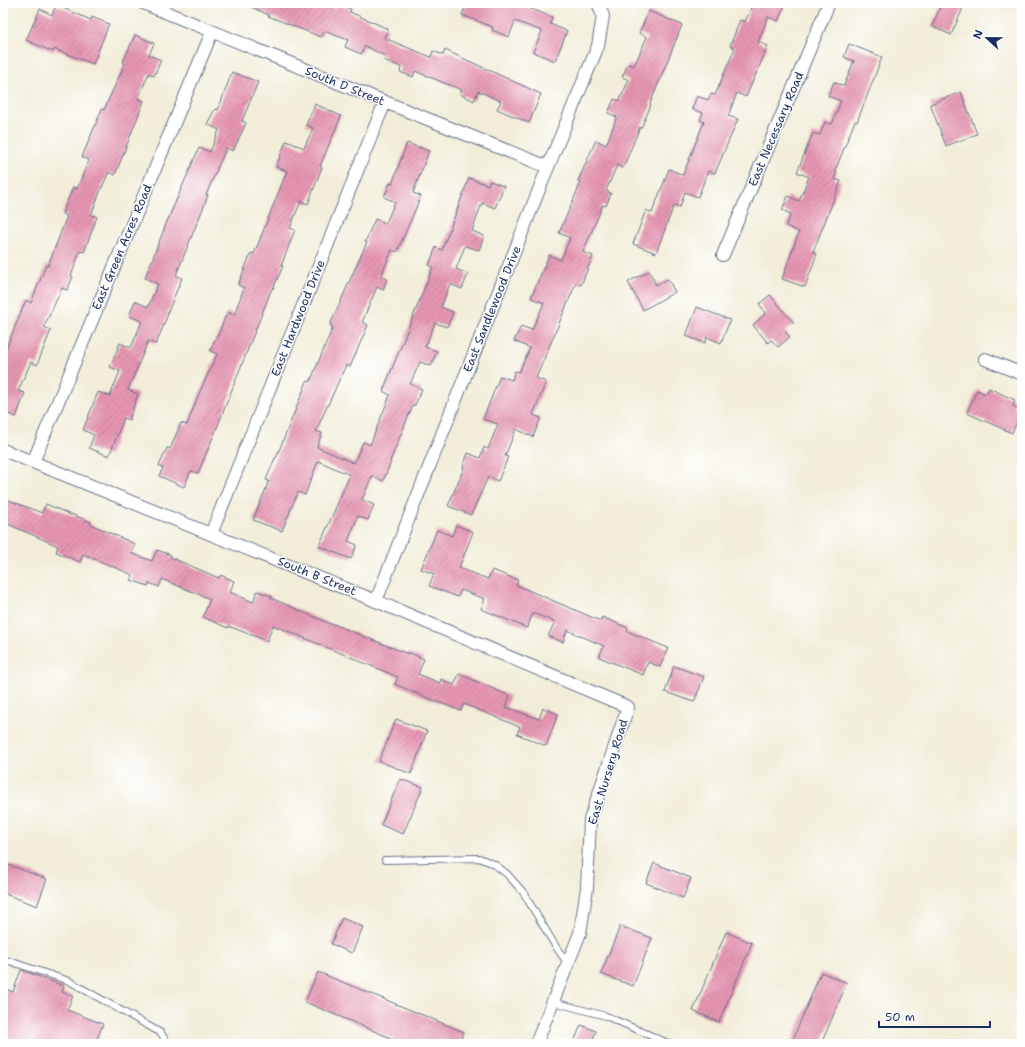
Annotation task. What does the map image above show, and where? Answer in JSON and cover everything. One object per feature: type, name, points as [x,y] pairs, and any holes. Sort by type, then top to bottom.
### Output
[{"type":"street","name":"South D Street","points":[[143,3],[548,167]]},
{"type":"street","name":"East Sandlewood Drive","points":[[376,600],[548,167],[598,46],[603,16],[598,3]]},
{"type":"street","name":"East Necessary Road","points":[[724,255],[829,3]]},
{"type":"street","name":"East Green Acres Road","points":[[33,462],[212,32]]},
{"type":"street","name":"East Hardwood Drive","points":[[211,534],[385,102]]},
{"type":"street","points":[[986,359],[1022,374]]},
{"type":"street","name":"South B Street","points":[[3,450],[376,600],[628,707]]},
{"type":"street","name":"East Nursery Road","points":[[536,1044],[580,934],[587,888],[590,820],[628,707]]},
{"type":"lane","points":[[384,860],[479,858],[494,864],[507,874],[523,892],[568,964]]},
{"type":"lane","points":[[3,959],[69,981],[161,1033],[165,1044]]},
{"type":"lane","points":[[553,1002],[606,1016],[670,1044]]},
{"type":"building","points":[[242,3],[302,3],[316,8],[318,3],[321,3],[335,9],[337,4],[351,9],[350,12],[388,29],[384,38],[431,57],[433,51],[443,55],[445,50],[541,94],[529,123],[497,109],[501,101],[478,91],[474,101],[460,94],[462,90],[415,71],[413,77],[400,72],[401,67],[384,60],[385,56],[365,46],[361,54],[345,47],[348,40],[324,31],[321,37],[268,16],[269,15]]},
{"type":"building","points":[[467,3],[527,3],[526,7],[552,17],[550,24],[567,31],[555,61],[533,52],[542,31],[515,21],[509,37],[492,30],[493,27],[462,15]]},
{"type":"building","points":[[753,3],[786,3],[778,21],[768,17],[758,42],[768,46],[746,97],[737,93],[728,116],[738,119],[715,173],[708,171],[698,197],[685,192],[680,207],[674,205],[656,253],[633,244],[646,210],[652,213],[669,169],[683,175],[704,122],[700,120],[703,113],[692,109],[697,96],[708,100],[711,94],[715,95],[735,48],[730,46],[740,20],[745,22]]},
{"type":"building","points":[[942,3],[951,3],[963,8],[951,35],[932,26]]},
{"type":"building","points":[[56,5],[91,20],[92,17],[109,24],[93,64],[54,49],[53,52],[26,40],[40,9],[52,15]]},
{"type":"building","points":[[649,11],[682,25],[650,104],[651,105],[623,168],[617,165],[606,191],[611,193],[606,206],[603,205],[583,252],[593,256],[581,285],[576,283],[536,378],[546,382],[533,415],[541,418],[533,437],[516,429],[505,456],[508,457],[498,481],[488,477],[471,515],[448,506],[464,468],[463,467],[468,453],[480,458],[484,447],[488,449],[498,424],[483,419],[500,376],[512,380],[515,371],[519,372],[530,348],[514,341],[521,326],[532,330],[544,303],[531,298],[549,255],[561,260],[570,238],[559,233],[581,182],[578,181],[596,140],[606,145],[617,117],[608,113],[614,99],[619,101],[629,80],[622,77],[628,64],[634,66],[647,37],[639,33]]},
{"type":"building","points":[[135,35],[154,43],[149,55],[161,60],[154,76],[149,73],[138,99],[144,101],[115,175],[109,172],[102,187],[91,215],[97,217],[84,252],[80,251],[71,276],[73,277],[67,290],[62,288],[44,327],[51,330],[37,365],[31,362],[18,391],[25,393],[16,417],[3,412],[3,356],[26,300],[31,303],[46,265],[48,266],[67,216],[62,214],[73,187],[77,189],[89,160],[82,157],[102,109],[104,110],[125,63],[123,62]]},
{"type":"building","points":[[849,44],[882,57],[857,122],[855,121],[835,171],[837,172],[834,179],[841,181],[813,252],[817,254],[805,287],[782,279],[799,232],[786,226],[791,214],[782,210],[788,196],[799,201],[809,177],[797,172],[813,133],[820,135],[825,122],[832,124],[841,101],[828,96],[834,82],[844,86],[854,61],[844,57]]},
{"type":"building","points":[[232,72],[258,82],[242,121],[246,123],[233,151],[226,148],[206,195],[208,195],[176,275],[182,278],[156,344],[148,341],[128,390],[138,394],[129,420],[124,418],[109,456],[89,448],[94,435],[83,430],[98,392],[110,396],[120,371],[110,367],[120,343],[131,348],[142,321],[129,316],[135,301],[148,307],[158,284],[145,278],[166,224],[199,148],[210,152],[219,130],[207,124],[215,109],[218,110]]},
{"type":"building","points":[[961,92],[977,134],[946,146],[930,104]]},
{"type":"building","points":[[315,104],[341,116],[320,166],[322,167],[308,204],[301,201],[290,228],[295,230],[281,266],[283,266],[273,289],[272,288],[198,473],[191,471],[184,487],[159,476],[163,468],[159,466],[167,448],[170,449],[181,423],[187,425],[217,354],[210,351],[217,335],[218,336],[227,312],[234,315],[244,288],[238,285],[251,253],[254,254],[287,171],[276,167],[286,141],[304,148],[313,128],[306,125]]},
{"type":"building","points":[[407,143],[429,151],[413,193],[421,196],[397,252],[392,250],[381,276],[387,279],[383,290],[377,287],[362,322],[368,325],[350,367],[346,365],[316,431],[322,433],[317,447],[354,463],[363,442],[370,445],[390,395],[383,391],[433,267],[429,265],[436,247],[442,250],[469,178],[488,185],[490,181],[504,186],[495,208],[482,203],[472,231],[484,236],[479,250],[465,246],[456,269],[468,274],[462,289],[450,284],[441,307],[453,312],[447,327],[435,323],[425,347],[437,351],[431,366],[420,362],[410,384],[422,389],[415,405],[413,405],[383,481],[372,476],[362,500],[374,505],[368,520],[358,516],[348,541],[357,545],[351,559],[319,546],[350,475],[318,461],[305,495],[298,492],[282,531],[253,520],[269,481],[266,480],[307,381],[310,382],[333,327],[330,325],[367,242],[365,242],[375,219],[386,223],[395,202],[384,197],[390,183],[392,184]]},
{"type":"building","points":[[649,271],[656,285],[668,279],[675,292],[643,310],[628,282]]},
{"type":"building","points":[[770,295],[794,323],[785,332],[790,337],[778,347],[771,340],[768,343],[753,325],[766,313],[759,304]]},
{"type":"building","points":[[697,307],[730,320],[721,343],[707,337],[705,343],[686,336]]},
{"type":"building","points":[[989,388],[1015,400],[1013,406],[1022,410],[1012,433],[967,413],[977,390],[986,394]]},
{"type":"building","points":[[3,498],[42,513],[46,504],[91,522],[90,524],[135,544],[131,553],[152,561],[157,550],[171,555],[170,557],[219,578],[221,575],[234,581],[230,592],[253,602],[257,591],[272,596],[271,598],[333,625],[408,654],[408,652],[424,659],[418,674],[440,683],[441,679],[454,685],[459,674],[510,696],[506,707],[539,719],[543,708],[558,714],[546,746],[517,734],[520,727],[464,704],[461,711],[420,695],[395,684],[398,677],[273,625],[267,641],[228,626],[228,628],[203,617],[210,599],[162,579],[159,587],[149,583],[148,586],[131,580],[133,575],[83,554],[80,562],[56,552],[58,546],[3,522]]},
{"type":"building","points":[[456,525],[473,532],[459,568],[488,579],[492,570],[518,580],[516,585],[601,621],[602,617],[628,628],[627,631],[668,648],[660,667],[648,662],[643,675],[599,657],[604,646],[567,630],[563,642],[548,636],[555,622],[533,613],[527,628],[481,609],[485,599],[461,590],[458,597],[429,586],[434,574],[421,569],[437,530],[452,536]]},
{"type":"building","points":[[674,666],[704,677],[694,702],[665,692]]},
{"type":"building","points":[[396,719],[427,731],[411,774],[379,761]]},
{"type":"building","points":[[400,779],[423,787],[403,834],[381,825]]},
{"type":"building","points":[[654,863],[691,878],[683,898],[646,883]]},
{"type":"building","points":[[9,865],[47,879],[37,906],[3,893],[3,880]]},
{"type":"building","points":[[342,918],[363,927],[352,953],[331,944]]},
{"type":"building","points":[[620,926],[652,938],[633,986],[601,974]]},
{"type":"building","points":[[726,932],[752,943],[719,1022],[693,1011]]},
{"type":"building","points":[[21,970],[64,986],[62,992],[73,996],[67,1010],[103,1024],[95,1044],[3,1044],[3,988],[13,992]]},
{"type":"building","points":[[318,972],[464,1032],[459,1044],[405,1044],[305,1002]]},
{"type":"building","points":[[821,972],[847,983],[821,1044],[791,1044]]},
{"type":"building","points":[[581,1025],[596,1031],[591,1044],[573,1044]]}]
